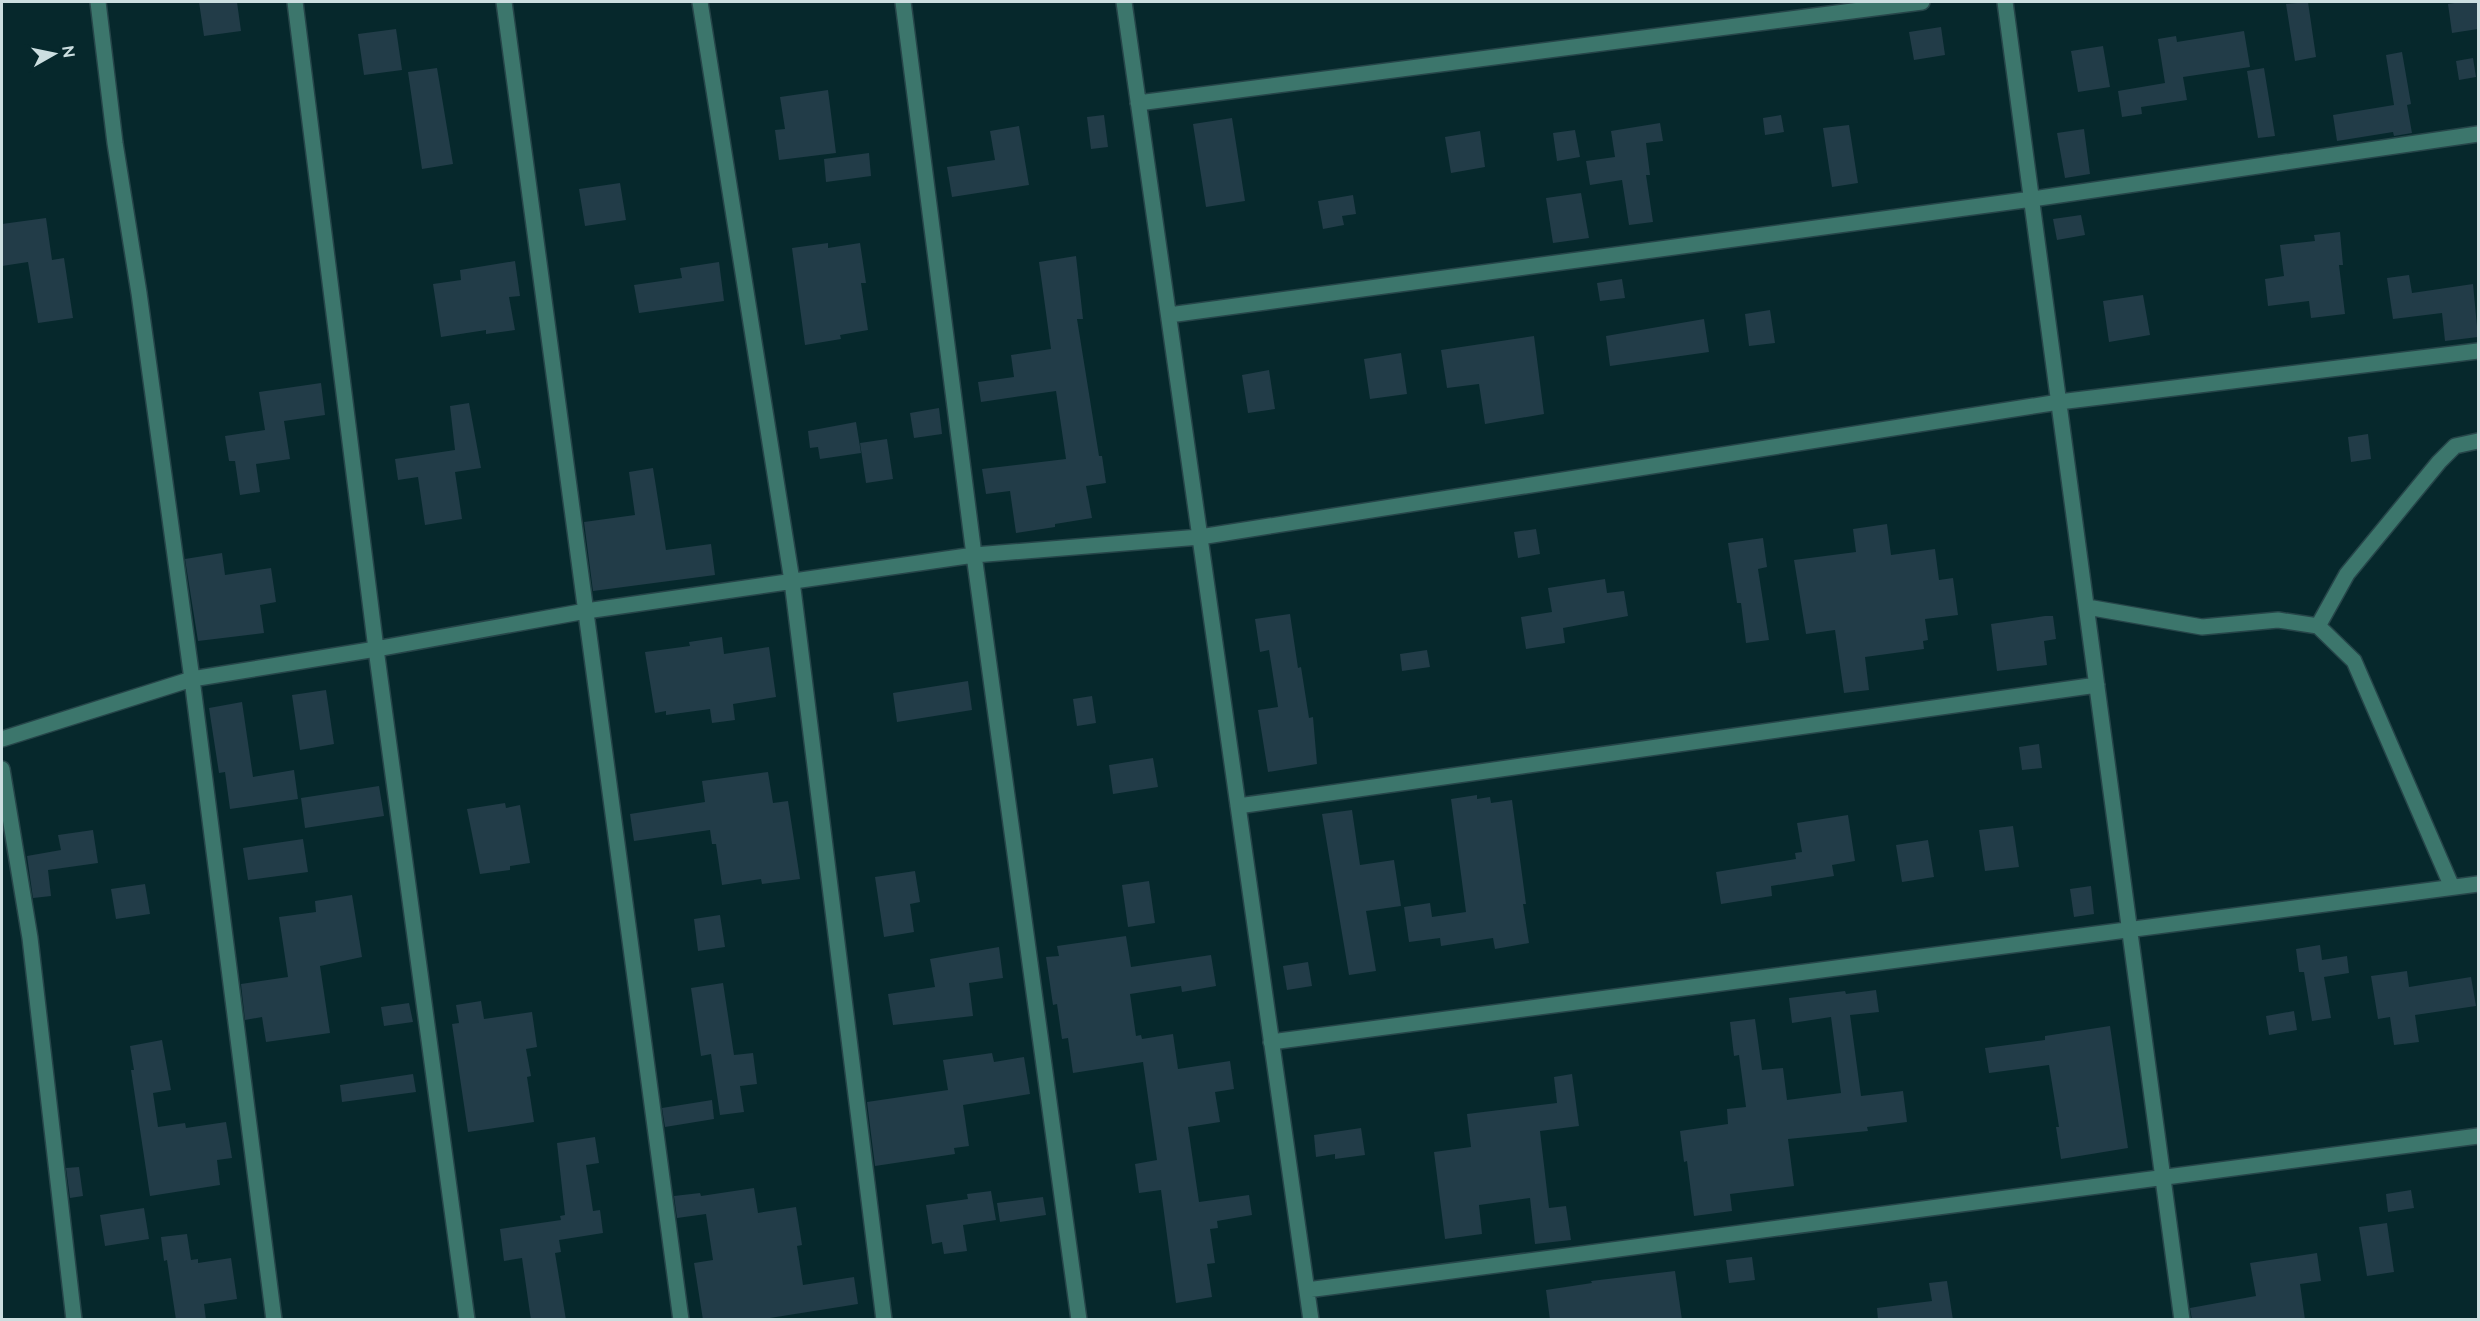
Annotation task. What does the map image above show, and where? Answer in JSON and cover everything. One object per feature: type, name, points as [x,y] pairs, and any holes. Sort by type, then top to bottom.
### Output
[{"type":"street","points":[[98,2],[115,143],[140,293],[192,679],[274,1320]]},
{"type":"street","points":[[295,2],[376,650],[467,1320]]},
{"type":"street","points":[[504,2],[681,1320]]},
{"type":"street","points":[[700,2],[792,581],[884,1320]]},
{"type":"street","points":[[903,2],[974,555],[1079,1320]]},
{"type":"street","points":[[1124,2],[1311,1320]]},
{"type":"street","points":[[1138,103],[1922,2]]},
{"type":"street","points":[[2005,2],[2182,1320]]},
{"type":"street","points":[[1168,315],[2032,199],[2478,134]]},
{"type":"street","points":[[2,739],[192,679],[376,650],[586,611],[974,555],[1200,537],[2059,402],[2478,351]]},
{"type":"street","points":[[2318,626],[2347,574],[2439,462],[2456,446],[2478,441]]},
{"type":"street","points":[[2087,607],[2202,627],[2278,620],[2318,626],[2354,661],[2452,887]]},
{"type":"street","points":[[1238,806],[2097,685]]},
{"type":"street","points":[[2,769],[30,938],[74,1320]]},
{"type":"street","points":[[1271,1042],[2478,884]]},
{"type":"street","points":[[1306,1290],[2478,1136]]},
{"type":"building","points":[[199,2],[237,2],[241,31],[204,36]]},
{"type":"building","points":[[2308,2],[2316,57],[2295,61],[2286,4]]},
{"type":"building","points":[[2478,2],[2478,29],[2452,33],[2448,4]]},
{"type":"building","points":[[1941,27],[1945,55],[1914,60],[1909,32]]},
{"type":"building","points":[[396,29],[402,70],[364,75],[358,34]]},
{"type":"building","points":[[2244,31],[2250,67],[2183,77],[2187,100],[2141,107],[2142,114],[2122,117],[2118,91],[2165,83],[2158,39],[2176,36],[2177,42]]},
{"type":"building","points":[[2103,46],[2110,87],[2078,92],[2071,51]]},
{"type":"building","points":[[2402,52],[2411,104],[2407,105],[2412,133],[2394,136],[2393,132],[2337,141],[2333,115],[2394,105],[2386,55]]},
{"type":"building","points":[[2473,58],[2476,77],[2459,80],[2456,61]]},
{"type":"building","points":[[437,68],[453,164],[422,169],[408,72]]},
{"type":"building","points":[[2264,68],[2275,136],[2258,138],[2247,71]]},
{"type":"building","points":[[828,90],[836,153],[779,160],[775,130],[785,129],[780,97]]},
{"type":"building","points":[[1104,115],[1108,147],[1091,149],[1087,117]]},
{"type":"building","points":[[1781,115],[1784,132],[1765,135],[1763,118]]},
{"type":"building","points":[[1232,118],[1245,201],[1206,207],[1193,124]]},
{"type":"building","points":[[1660,123],[1663,141],[1646,143],[1650,175],[1646,175],[1653,222],[1629,225],[1622,180],[1590,185],[1586,161],[1615,157],[1611,131]]},
{"type":"building","points":[[1849,125],[1858,183],[1832,187],[1823,128]]},
{"type":"building","points":[[1019,126],[1029,185],[952,197],[947,167],[995,160],[990,131]]},
{"type":"building","points":[[2084,129],[2090,174],[2065,178],[2057,133]]},
{"type":"building","points":[[1575,130],[1580,157],[1557,161],[1553,133]]},
{"type":"building","points":[[1480,131],[1485,167],[1451,173],[1445,137]]},
{"type":"building","points":[[869,153],[871,176],[826,182],[824,159]]},
{"type":"building","points":[[620,183],[626,220],[585,226],[579,189]]},
{"type":"building","points":[[1581,193],[1589,238],[1553,243],[1546,198]]},
{"type":"building","points":[[1353,195],[1356,214],[1342,216],[1344,225],[1323,229],[1318,201]]},
{"type":"building","points":[[2081,215],[2085,235],[2057,240],[2053,219]]},
{"type":"building","points":[[46,218],[52,260],[64,258],[73,318],[38,323],[28,262],[2,266],[2,224]]},
{"type":"building","points":[[2340,232],[2343,265],[2339,265],[2345,314],[2311,318],[2309,301],[2268,306],[2265,279],[2284,276],[2280,245],[2315,241],[2314,235]]},
{"type":"building","points":[[828,243],[828,248],[860,243],[866,283],[861,283],[868,330],[840,335],[841,339],[805,345],[792,248]]},
{"type":"building","points":[[1076,256],[1083,319],[1077,319],[1099,456],[1102,456],[1106,483],[1086,486],[1092,518],[1016,533],[1010,491],[986,494],[982,469],[1066,459],[1056,391],[981,402],[978,382],[1014,377],[1011,355],[1051,349],[1039,262]]},
{"type":"building","points":[[515,261],[520,296],[509,297],[515,330],[486,334],[486,330],[441,337],[433,284],[461,280],[460,270]]},
{"type":"building","points":[[719,262],[724,301],[639,313],[634,285],[682,278],[680,268]]},
{"type":"building","points":[[2409,275],[2412,293],[2473,284],[2478,337],[2445,341],[2442,313],[2393,319],[2387,278]]},
{"type":"building","points":[[1622,279],[1625,298],[1600,301],[1597,283]]},
{"type":"building","points":[[2143,295],[2150,335],[2109,342],[2103,301]]},
{"type":"building","points":[[1770,310],[1775,343],[1749,346],[1745,314]]},
{"type":"building","points":[[1704,319],[1709,352],[1610,366],[1606,336]]},
{"type":"building","points":[[1534,336],[1544,414],[1485,424],[1479,384],[1447,388],[1441,350]]},
{"type":"building","points":[[1401,353],[1407,394],[1370,399],[1364,359]]},
{"type":"building","points":[[1269,370],[1275,409],[1248,413],[1242,375]]},
{"type":"building","points":[[321,383],[325,415],[284,421],[290,459],[256,464],[260,492],[240,495],[235,461],[229,461],[225,436],[265,430],[259,392]]},
{"type":"building","points":[[469,403],[481,468],[455,472],[462,519],[425,525],[418,477],[398,480],[395,459],[455,450],[450,406]]},
{"type":"building","points":[[939,408],[942,434],[914,438],[910,413]]},
{"type":"building","points":[[856,422],[861,453],[820,459],[818,447],[810,448],[808,431]]},
{"type":"building","points":[[2368,434],[2371,459],[2351,462],[2348,437]]},
{"type":"building","points":[[887,439],[893,479],[866,483],[860,443]]},
{"type":"building","points":[[653,468],[666,550],[711,544],[715,575],[593,591],[584,522],[635,515],[629,472]]},
{"type":"building","points":[[1887,524],[1891,555],[1935,549],[1939,580],[1953,578],[1958,615],[1925,619],[1928,640],[1923,641],[1924,649],[1865,657],[1869,690],[1844,693],[1835,630],[1806,634],[1794,560],[1856,552],[1853,529]]},
{"type":"building","points":[[1536,529],[1540,554],[1518,558],[1514,532]]},
{"type":"building","points":[[1763,538],[1767,567],[1758,569],[1769,640],[1746,643],[1741,603],[1737,603],[1728,543]]},
{"type":"building","points":[[222,553],[225,575],[271,568],[276,602],[260,605],[264,633],[198,641],[185,559]]},
{"type":"building","points":[[1605,579],[1607,593],[1624,591],[1628,616],[1563,628],[1565,643],[1526,649],[1521,617],[1552,612],[1548,588]]},
{"type":"building","points":[[1290,614],[1298,668],[1301,667],[1309,718],[1313,717],[1317,764],[1268,772],[1258,710],[1278,707],[1269,650],[1260,652],[1255,619]]},
{"type":"building","points":[[2053,616],[2056,639],[2044,641],[2047,665],[1997,671],[1991,624]]},
{"type":"building","points":[[722,637],[724,654],[769,647],[776,697],[733,704],[735,720],[712,723],[710,709],[666,715],[666,711],[655,713],[645,652],[690,646],[689,642]]},
{"type":"building","points":[[1427,650],[1430,667],[1402,671],[1400,654]]},
{"type":"building","points":[[968,681],[972,710],[897,722],[893,693]]},
{"type":"building","points":[[326,690],[334,744],[300,750],[292,695]]},
{"type":"building","points":[[1092,696],[1096,723],[1077,726],[1073,699]]},
{"type":"building","points":[[242,702],[253,777],[294,770],[298,799],[230,809],[225,772],[219,773],[209,708]]},
{"type":"building","points":[[2039,744],[2042,768],[2022,770],[2019,747]]},
{"type":"building","points":[[1153,758],[1158,787],[1113,794],[1109,765]]},
{"type":"building","points":[[768,772],[773,803],[788,801],[800,879],[762,884],[761,879],[722,885],[716,844],[712,844],[710,830],[634,841],[630,814],[705,802],[702,781]]},
{"type":"building","points":[[379,786],[384,816],[305,828],[301,798]]},
{"type":"building","points":[[1477,795],[1477,799],[1490,797],[1491,803],[1512,800],[1529,943],[1495,949],[1493,938],[1441,946],[1440,938],[1409,942],[1404,907],[1430,903],[1432,917],[1466,912],[1451,799]]},
{"type":"building","points":[[505,803],[506,808],[520,805],[530,863],[510,866],[510,870],[480,874],[467,809]]},
{"type":"building","points":[[1352,810],[1360,865],[1394,860],[1401,906],[1366,911],[1376,971],[1349,975],[1322,814]]},
{"type":"building","points":[[1848,815],[1855,861],[1832,865],[1834,876],[1771,886],[1772,896],[1721,904],[1716,872],[1796,859],[1795,853],[1802,852],[1797,823]]},
{"type":"building","points":[[2013,826],[2019,867],[1985,871],[1979,830]]},
{"type":"building","points":[[93,830],[98,863],[48,870],[51,896],[33,898],[27,856],[61,850],[58,835]]},
{"type":"building","points":[[303,839],[308,872],[248,880],[243,848]]},
{"type":"building","points":[[1928,840],[1934,877],[1902,882],[1896,845]]},
{"type":"building","points":[[915,871],[920,902],[910,904],[914,932],[884,937],[875,877]]},
{"type":"building","points":[[1149,881],[1155,923],[1128,927],[1122,885]]},
{"type":"building","points":[[145,884],[150,914],[116,919],[111,889]]},
{"type":"building","points":[[2091,886],[2094,914],[2074,917],[2070,889]]},
{"type":"building","points":[[352,895],[362,957],[320,966],[330,1033],[266,1042],[262,1017],[245,1020],[241,984],[288,977],[279,917],[316,912],[315,901]]},
{"type":"building","points":[[720,915],[725,947],[698,951],[694,919]]},
{"type":"building","points":[[1126,936],[1131,967],[1211,955],[1216,986],[1182,992],[1181,986],[1130,994],[1136,1036],[1141,1035],[1142,1039],[1173,1034],[1178,1069],[1230,1061],[1234,1089],[1215,1092],[1220,1122],[1188,1127],[1199,1202],[1249,1195],[1252,1215],[1217,1221],[1218,1228],[1210,1229],[1215,1263],[1207,1264],[1212,1297],[1176,1303],[1161,1190],[1139,1193],[1135,1164],[1157,1160],[1143,1062],[1073,1073],[1068,1038],[1062,1039],[1057,1004],[1053,1005],[1046,957],[1059,956],[1057,946]]},
{"type":"building","points":[[2320,945],[2322,960],[2347,956],[2349,973],[2324,977],[2331,1018],[2312,1021],[2304,972],[2299,972],[2296,949]]},
{"type":"building","points":[[999,947],[1003,978],[969,983],[973,1016],[893,1025],[888,994],[935,987],[930,959]]},
{"type":"building","points":[[1308,962],[1312,986],[1287,990],[1283,966]]},
{"type":"building","points":[[2407,971],[2409,987],[2471,977],[2476,1006],[2415,1015],[2419,1042],[2394,1045],[2390,1017],[2378,1019],[2371,976]]},
{"type":"building","points":[[723,983],[734,1055],[753,1053],[757,1084],[740,1086],[744,1112],[720,1115],[711,1054],[701,1056],[691,988]]},
{"type":"building","points":[[1876,990],[1879,1012],[1850,1015],[1861,1096],[1903,1091],[1907,1122],[1867,1127],[1868,1131],[1788,1139],[1794,1186],[1730,1194],[1732,1211],[1694,1216],[1687,1161],[1684,1162],[1680,1131],[1728,1124],[1727,1109],[1746,1107],[1739,1055],[1734,1056],[1730,1022],[1755,1019],[1762,1070],[1783,1068],[1787,1100],[1841,1093],[1831,1017],[1792,1023],[1789,998],[1845,991],[1846,994]]},
{"type":"building","points":[[481,1001],[484,1019],[532,1012],[537,1047],[526,1049],[531,1076],[527,1077],[534,1122],[468,1132],[452,1024],[459,1023],[456,1005]]},
{"type":"building","points":[[409,1003],[413,1022],[384,1026],[381,1007]]},
{"type":"building","points":[[2294,1011],[2297,1030],[2269,1035],[2266,1016]]},
{"type":"building","points":[[2110,1026],[2128,1148],[2061,1159],[2056,1127],[2059,1127],[2049,1065],[1989,1073],[1985,1048],[2045,1040],[2045,1036]]},
{"type":"building","points":[[162,1040],[171,1090],[153,1093],[158,1127],[185,1123],[186,1128],[226,1122],[232,1158],[217,1160],[220,1185],[150,1196],[131,1070],[134,1070],[130,1046]]},
{"type":"building","points":[[992,1053],[994,1062],[1024,1057],[1030,1094],[963,1105],[969,1146],[954,1148],[955,1154],[875,1166],[867,1102],[948,1090],[943,1060]]},
{"type":"building","points":[[413,1074],[416,1092],[342,1102],[340,1085]]},
{"type":"building","points":[[1572,1074],[1579,1126],[1540,1131],[1549,1208],[1566,1206],[1571,1240],[1535,1244],[1530,1198],[1479,1205],[1482,1234],[1445,1239],[1434,1152],[1471,1147],[1467,1114],[1557,1103],[1554,1077]]},
{"type":"building","points":[[712,1100],[714,1119],[665,1127],[662,1108]]},
{"type":"building","points":[[1361,1128],[1365,1155],[1335,1159],[1335,1154],[1316,1157],[1314,1135]]},
{"type":"building","points":[[595,1137],[599,1163],[586,1165],[593,1211],[600,1210],[603,1233],[559,1240],[561,1252],[555,1253],[566,1320],[531,1320],[522,1258],[504,1261],[500,1229],[561,1220],[560,1216],[565,1215],[557,1143]]},
{"type":"building","points":[[79,1167],[83,1196],[70,1198],[66,1168]]},
{"type":"building","points":[[754,1188],[758,1213],[796,1207],[802,1245],[797,1246],[803,1285],[854,1277],[858,1304],[757,1320],[703,1320],[694,1263],[713,1260],[706,1214],[677,1218],[674,1196],[700,1193],[701,1196]]},
{"type":"building","points":[[2411,1190],[2414,1208],[2388,1212],[2386,1194]]},
{"type":"building","points":[[991,1191],[996,1220],[963,1225],[967,1251],[944,1254],[942,1242],[932,1244],[926,1205],[968,1199],[967,1194]]},
{"type":"building","points":[[1043,1197],[1046,1215],[1000,1222],[997,1203]]},
{"type":"building","points":[[144,1208],[149,1239],[105,1246],[100,1215]]},
{"type":"building","points":[[2387,1223],[2394,1272],[2367,1276],[2359,1227]]},
{"type":"building","points":[[187,1234],[191,1260],[198,1259],[198,1263],[231,1258],[237,1299],[204,1304],[206,1320],[176,1320],[167,1260],[164,1261],[161,1237]]},
{"type":"building","points":[[2317,1253],[2321,1281],[2300,1284],[2305,1320],[2192,1320],[2190,1308],[2256,1296],[2250,1263]]},
{"type":"building","points":[[1752,1257],[1755,1280],[1729,1283],[1726,1260]]},
{"type":"building","points":[[1675,1271],[1682,1320],[1550,1320],[1546,1290],[1592,1283],[1591,1281]]},
{"type":"building","points":[[1947,1281],[1953,1320],[1878,1320],[1877,1308],[1932,1301],[1929,1283]]}]
